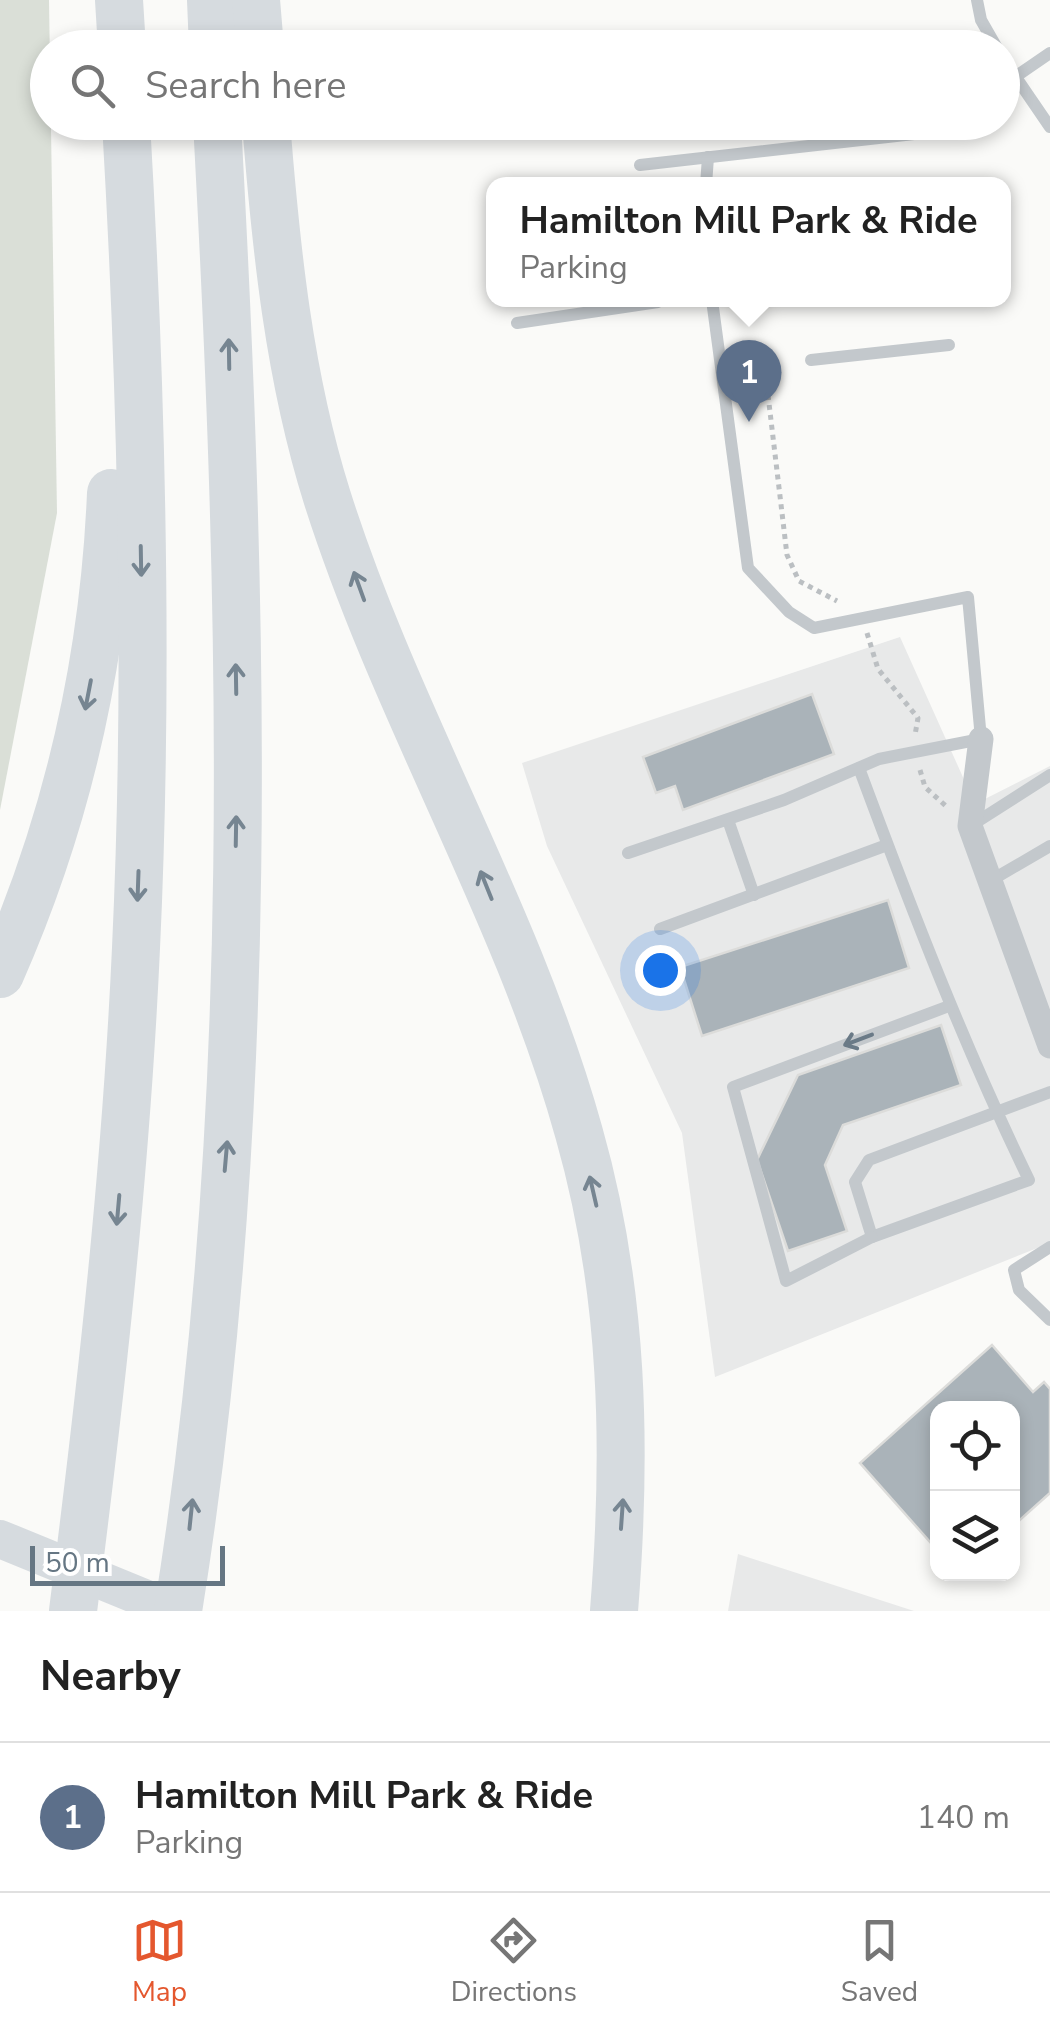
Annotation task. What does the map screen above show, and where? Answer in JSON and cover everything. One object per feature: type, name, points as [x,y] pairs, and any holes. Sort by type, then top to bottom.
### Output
[{"type":"highway","points":[[119,0],[121,30]]},
{"type":"highway","points":[[211,0],[213,30]]},
{"type":"highway","points":[[256,0],[258,30]]},
{"type":"highway","points":[[73,1611],[102,1385],[136,947],[142,704],[136,288],[127,140]]},
{"type":"highway","points":[[177,1611],[216,1278],[232,1027],[237,719],[229,330],[219,140]]},
{"type":"highway","points":[[268,140],[299,396],[328,498],[366,606],[530,995],[580,1134],[614,1298],[622,1392],[623,1501],[614,1611]]},
{"type":"highway","points":[[0,974],[38,888],[59,818],[98,645],[112,477],[109,373],[136,288]]},
{"type":"main road","points":[[0,1539],[177,1611]]},
{"type":"street","points":[[981,739],[970,826],[1050,1046]]},
{"type":"lane","points":[[977,0],[986,30]]},
{"type":"lane","points":[[1020,73],[1050,53]]},
{"type":"lane","points":[[1020,85],[1050,127]]},
{"type":"lane","points":[[640,165],[860,140]]},
{"type":"lane","points":[[707,177],[708,157]]},
{"type":"lane","points":[[517,323],[624,307]]},
{"type":"lane","points":[[628,853],[728,820],[879,759],[981,739],[968,598],[814,628],[789,612],[748,568],[713,307]]},
{"type":"lane","points":[[811,360],[949,344]]},
{"type":"lane","points":[[859,768],[949,1006],[1029,1180],[872,1237],[786,1282],[733,1088],[949,1006]]},
{"type":"lane","points":[[970,826],[1050,776]]},
{"type":"lane","points":[[728,820],[754,895]]},
{"type":"lane","points":[[660,929],[888,845]]},
{"type":"lane","points":[[990,881],[1050,846]]},
{"type":"lane","points":[[872,1237],[855,1182],[869,1160],[1050,1092]]},
{"type":"lane","points":[[1050,1247],[1014,1270],[1019,1290],[1050,1320]]},
{"type":"path","points":[[768,396],[787,555],[799,581],[837,601]]},
{"type":"shaded area","points":[[0,0],[49,0],[49,30],[30,30],[30,140],[51,140],[57,513],[0,810]]},
{"type":"shaded area","points":[[900,637],[975,804],[1050,766],[1050,1243],[715,1377],[682,1133],[547,846],[522,763]]},
{"type":"shaded area","points":[[738,1554],[914,1611],[728,1611]]},
{"type":"building","points":[[812,694],[834,754],[683,810],[675,786],[656,793],[643,757]]},
{"type":"building","points":[[888,900],[909,968],[702,1036],[680,967]]},
{"type":"building","points":[[941,1025],[961,1085],[843,1125],[825,1165],[847,1231],[788,1251],[757,1160],[798,1075]]},
{"type":"building","points":[[992,1345],[1033,1392],[1044,1382],[1050,1389],[1050,1493],[1020,1520],[1020,1401],[930,1401],[930,1542],[860,1463]]},
{"type":"place","name":"Hamilton Mill Park & Ride","points":[[749,422]]}]
